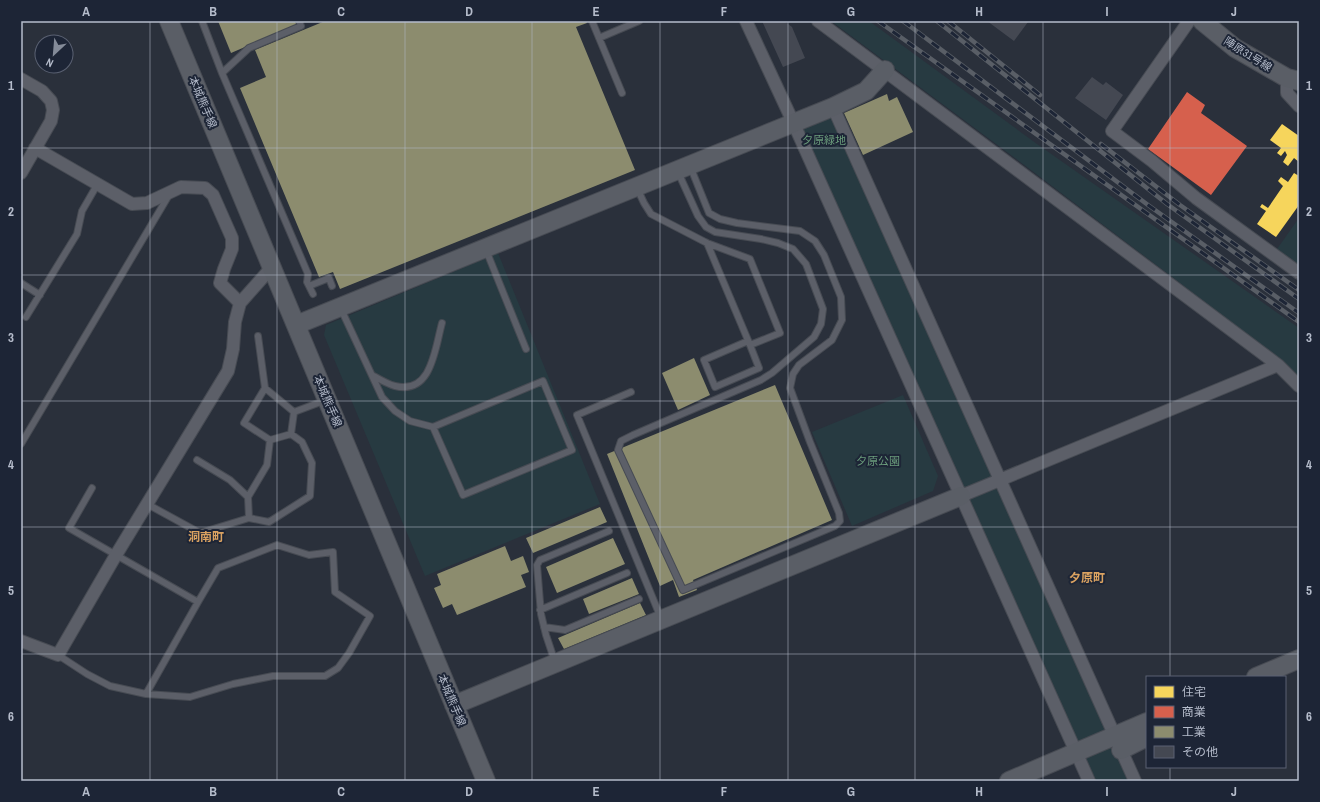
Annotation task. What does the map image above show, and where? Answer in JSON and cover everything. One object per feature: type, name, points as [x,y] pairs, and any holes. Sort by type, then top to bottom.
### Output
[{"type":"main road","name":"本城熊手線","points":[[169,21],[272,267],[300,324],[327,400],[458,703],[496,781]]},
{"type":"main road","name":"本城熊手線","points":[[179,21],[300,324],[458,703],[486,781]]},
{"type":"main road","name":"陣原31号線","points":[[1202,21],[1235,48],[1293,79]]},
{"type":"main road","points":[[300,324],[833,106],[866,91],[885,70]]},
{"type":"main road","points":[[458,703],[961,496]]},
{"type":"main road","points":[[1258,676],[1299,659]]},
{"type":"main road","points":[[1275,676],[1299,665]]},
{"type":"main road","points":[[1118,743],[1146,723]]},
{"type":"main road","points":[[1009,781],[1076,753],[1146,737]]},
{"type":"street","points":[[746,21],[794,122],[1089,781]]},
{"type":"street","points":[[818,21],[1278,365],[1299,386]]},
{"type":"street","points":[[1189,21],[1112,131],[1152,161],[1196,198],[1299,273]]},
{"type":"street","points":[[21,79],[42,91],[52,101],[54,110],[51,122],[21,173]]},
{"type":"street","points":[[1293,79],[1288,94],[1299,106]]},
{"type":"street","points":[[833,106],[1135,781]]},
{"type":"street","points":[[35,148],[132,204],[147,202],[181,187],[205,188],[213,195],[232,238],[232,249],[220,283],[240,302]]},
{"type":"street","points":[[21,641],[58,655],[116,555],[228,371],[233,349],[234,322],[240,302],[272,267]]},
{"type":"street","points":[[961,496],[989,486],[1000,480],[1278,365]]},
{"type":"lane","points":[[202,21],[222,73],[308,274],[307,282],[313,294]]},
{"type":"lane","points":[[222,73],[248,48],[301,26],[299,21]]},
{"type":"lane","points":[[592,21],[622,93]]},
{"type":"lane","points":[[599,38],[639,21]]},
{"type":"lane","points":[[683,167],[709,213],[720,219],[737,223],[800,231],[815,241],[824,255],[841,297],[842,320],[832,340],[799,365],[793,374],[790,388],[839,513],[840,521],[835,526],[683,590],[618,450],[621,441],[761,380],[772,373],[814,337],[822,324],[823,309],[806,264],[792,249],[760,239],[715,232],[706,227],[698,216],[683,167]]},
{"type":"lane","points":[[26,318],[76,234],[82,211],[97,185]]},
{"type":"lane","points":[[636,187],[651,214],[707,243],[750,259],[780,333],[749,343],[704,360],[715,387],[759,368],[749,343],[707,243]]},
{"type":"lane","points":[[21,442],[171,192]]},
{"type":"lane","points":[[486,248],[526,349]]},
{"type":"lane","points":[[309,286],[329,278],[332,286]]},
{"type":"lane","points":[[21,283],[40,294]]},
{"type":"lane","points":[[340,308],[382,397],[395,411],[410,421],[433,427],[543,381],[572,450],[463,494],[433,427]]},
{"type":"lane","points":[[372,375],[395,386],[407,387],[419,383],[425,377],[430,367],[442,323]]},
{"type":"lane","points":[[258,336],[265,388],[244,423],[270,440],[291,434]]},
{"type":"lane","points":[[265,388],[294,412]]},
{"type":"lane","points":[[631,392],[577,415],[662,620]]},
{"type":"lane","points":[[294,412],[327,400]]},
{"type":"lane","points":[[291,434],[294,412]]},
{"type":"lane","points":[[147,504],[200,533],[249,518],[269,522],[310,496],[312,463],[302,442],[291,434]]},
{"type":"lane","points":[[249,518],[248,497],[267,465],[270,440]]},
{"type":"lane","points":[[197,460],[230,480],[248,497]]},
{"type":"lane","points":[[92,488],[69,528],[198,602]]},
{"type":"lane","points":[[556,663],[540,610],[537,565],[540,560],[609,531]]},
{"type":"lane","points":[[58,655],[110,686],[146,694],[190,697],[233,684],[273,676],[325,676],[338,668],[349,653],[370,616],[335,592],[333,552],[309,555],[277,545],[218,568],[146,694]]},
{"type":"lane","points":[[540,610],[627,573]]},
{"type":"lane","points":[[544,627],[565,630],[639,599]]},
{"type":"green space","points":[[831,21],[869,21],[1037,144],[1299,328],[1299,377],[1284,362],[1023,164]]},
{"type":"green space","name":"夕原緑地","points":[[831,117],[1128,781],[1094,781],[803,133],[803,128]]},
{"type":"green space","points":[[1299,218],[1299,266],[1277,249]]},
{"type":"green space","points":[[498,253],[600,504],[425,576],[324,335],[326,325]]},
{"type":"green space","name":"夕原公園","points":[[903,395],[938,476],[933,491],[852,526],[812,432]]},
{"type":"building: 住宅","points":[[1282,124],[1299,136],[1299,162],[1294,158],[1288,166],[1283,162],[1287,155],[1285,151],[1281,156],[1277,153],[1281,148],[1270,140]]},
{"type":"building: 住宅","points":[[1294,173],[1299,176],[1299,205],[1276,237],[1257,224],[1266,211],[1260,207],[1262,204],[1268,208],[1283,186],[1278,181],[1281,177],[1288,182]]},
{"type":"building: 商業","points":[[1187,92],[1205,105],[1201,113],[1247,146],[1211,195],[1148,149]]},
{"type":"building: 工業","points":[[218,21],[297,21],[298,24],[231,53]]},
{"type":"building: 工業","points":[[325,21],[586,21],[587,23],[576,27],[635,170],[340,289],[333,272],[319,277],[240,88],[266,77],[255,50]]},
{"type":"building: 工業","points":[[887,94],[889,101],[897,97],[913,132],[863,155],[844,113]]},
{"type":"building: 工業","points":[[694,358],[710,395],[678,410],[662,373]]},
{"type":"building: 工業","points":[[775,385],[832,520],[693,580],[697,590],[679,597],[673,580],[660,586],[607,454]]},
{"type":"building: 工業","points":[[600,507],[607,522],[533,553],[526,538]]},
{"type":"building: 工業","points":[[613,538],[625,564],[557,593],[546,567]]},
{"type":"building: 工業","points":[[505,546],[511,561],[523,556],[529,572],[521,575],[526,587],[457,615],[452,604],[443,608],[434,588],[441,585],[437,574]]},
{"type":"building: 工業","points":[[632,578],[639,594],[589,614],[583,599]]},
{"type":"building: 工業","points":[[640,603],[646,615],[564,649],[558,638]]},
{"type":"building: その他","points":[[762,21],[784,21],[792,27],[805,58],[783,67]]},
{"type":"building: その他","points":[[987,21],[1027,21],[1028,22],[1014,41]]},
{"type":"building: その他","points":[[1092,77],[1103,85],[1106,82],[1123,95],[1106,120],[1075,98]]},
{"type":"railway","points":[[878,21],[1299,322]]},
{"type":"railway","points":[[903,21],[1148,205],[1299,313]]},
{"type":"railway","points":[[937,21],[1167,204],[1299,299]]},
{"type":"railway","points":[[948,21],[1040,95]]},
{"type":"railway","points":[[1101,144],[1180,205],[1299,290]]},
{"type":"district","name":"洞南町","points":[[206,537]]},
{"type":"district","name":"夕原町","points":[[1087,578]]}]
